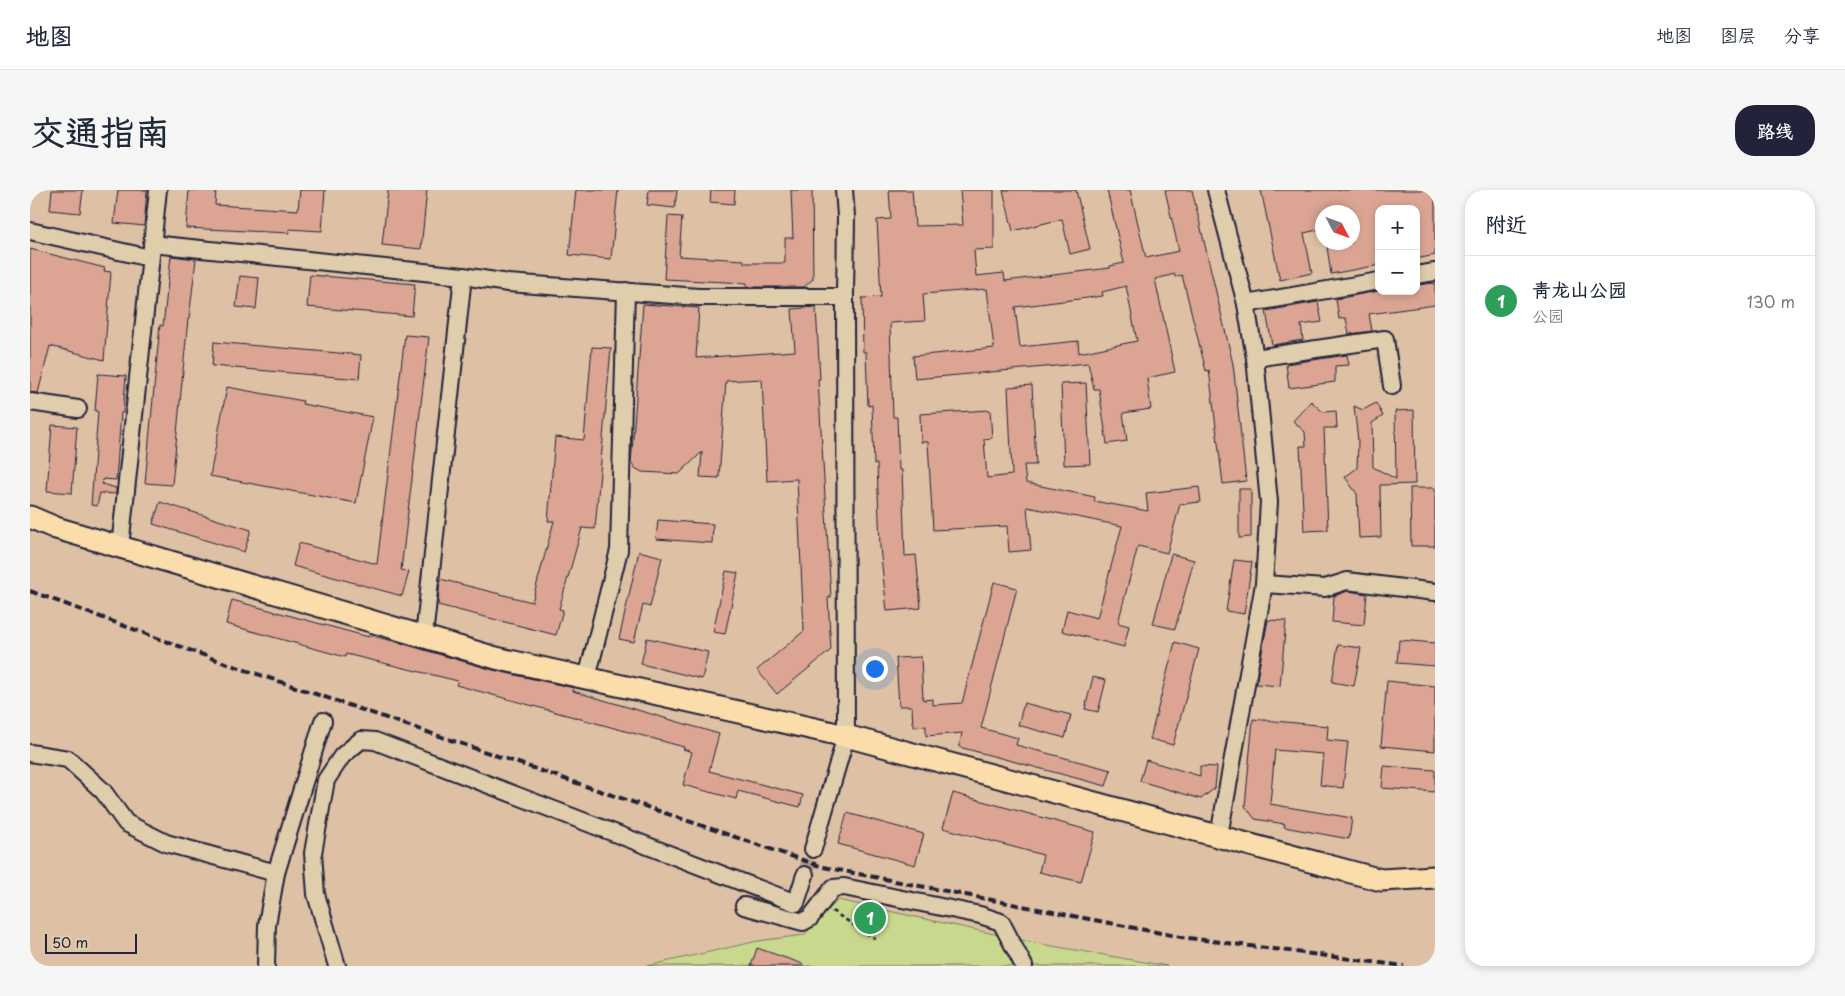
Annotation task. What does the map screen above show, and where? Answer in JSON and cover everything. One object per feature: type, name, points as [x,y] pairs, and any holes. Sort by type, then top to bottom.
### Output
[{"type":"main road","points":[[30,517],[56,528],[496,658],[846,736],[1381,880],[1435,878]]},
{"type":"street","points":[[120,547],[158,190]]},
{"type":"street","points":[[813,849],[846,736],[846,216],[844,190]]},
{"type":"street","points":[[1216,190],[1246,304],[1256,358],[1269,502],[1264,584],[1219,836]]},
{"type":"street","points":[[30,231],[151,251],[463,276],[508,283],[699,297],[845,297]]},
{"type":"street","points":[[1420,274],[1435,272]]},
{"type":"street","points":[[424,636],[463,276]]},
{"type":"street","points":[[1246,304],[1375,282]]},
{"type":"street","points":[[586,678],[619,550],[626,291]]},
{"type":"street","points":[[1256,358],[1385,339],[1392,386]]},
{"type":"street","points":[[30,402],[78,409]]},
{"type":"street","points":[[1264,584],[1325,588],[1347,581],[1435,592]]},
{"type":"street","points":[[266,966],[267,925],[276,873],[323,721]]},
{"type":"street","points":[[337,966],[316,894],[313,852],[326,780],[342,756],[360,740],[375,740],[796,903],[805,875]]},
{"type":"street","points":[[30,753],[68,759],[103,791],[126,823],[134,827],[166,842],[276,873]]},
{"type":"street","points":[[744,906],[803,922],[810,918],[833,888],[844,887],[980,915],[1001,922],[1024,966]]},
{"type":"path","points":[[821,903],[876,940]]},
{"type":"green space","points":[[838,900],[1035,943],[1167,966],[647,966],[758,941],[804,935]]},
{"type":"building","points":[[52,190],[83,190],[80,213],[50,210]]},
{"type":"building","points":[[118,190],[147,190],[144,226],[114,223]]},
{"type":"building","points":[[189,190],[216,190],[215,205],[298,210],[300,190],[325,190],[322,231],[289,229],[289,233],[186,228]]},
{"type":"building","points":[[388,190],[427,190],[421,249],[382,245]]},
{"type":"building","points":[[576,190],[618,190],[611,259],[569,255]]},
{"type":"building","points":[[649,190],[677,190],[675,208],[647,205]]},
{"type":"building","points":[[711,190],[735,190],[734,204],[710,202]]},
{"type":"building","points":[[791,190],[812,190],[813,279],[804,287],[747,287],[747,283],[664,279],[668,216],[682,217],[679,256],[744,260],[744,263],[785,263],[785,238],[793,238]]},
{"type":"building","points":[[889,190],[912,190],[915,226],[963,225],[960,190],[994,190],[994,249],[974,250],[976,276],[1004,273],[1005,281],[1110,268],[1110,266],[1124,263],[1107,190],[1130,190],[1146,258],[1179,251],[1165,190],[1192,190],[1233,364],[1246,481],[1223,484],[1209,370],[1206,371],[1182,275],[1175,277],[1175,274],[1155,279],[1175,372],[1147,378],[1151,409],[1123,413],[1127,441],[1107,444],[1099,389],[1094,389],[1088,363],[915,379],[913,356],[994,348],[987,289],[923,294],[925,321],[890,323],[893,417],[897,417],[899,470],[902,470],[905,556],[916,555],[921,608],[887,611],[880,548],[877,464],[874,464],[872,405],[868,406],[866,352],[863,352],[862,298],[881,297],[877,220],[891,219]],"holes":[[[1126,286],[1137,341],[1079,353],[1078,341],[1020,347],[1015,307],[1103,296],[1102,292]]]},
{"type":"building","points":[[1003,190],[1076,190],[1090,249],[1070,254],[1062,219],[1013,231]]},
{"type":"building","points":[[1261,190],[1435,190],[1435,255],[1420,258],[1420,205],[1375,205],[1375,266],[1331,274],[1327,250],[1360,250],[1360,205],[1315,205],[1315,231],[1304,233],[1312,273],[1280,280]]},
{"type":"building","points":[[30,249],[105,268],[104,271],[111,272],[104,360],[50,346],[38,393],[30,392]]},
{"type":"building","points":[[171,256],[196,259],[188,319],[172,485],[145,483],[160,325],[163,326]]},
{"type":"building","points":[[310,275],[415,284],[412,316],[307,307]]},
{"type":"building","points":[[240,276],[259,278],[256,309],[236,307]]},
{"type":"building","points":[[1435,283],[1435,305],[1369,314],[1372,331],[1349,334],[1346,318],[1339,319],[1336,299],[1375,292],[1375,295],[1420,295],[1420,285]]},
{"type":"building","points":[[1318,302],[1322,322],[1301,325],[1303,340],[1272,345],[1266,311]]},
{"type":"building","points":[[643,304],[699,308],[696,358],[795,351],[792,309],[816,307],[820,379],[818,379],[831,597],[828,598],[831,650],[777,694],[757,670],[804,631],[797,479],[767,481],[762,379],[726,381],[719,478],[700,477],[702,452],[679,474],[642,472],[635,468],[631,462]]},
{"type":"building","points":[[405,335],[429,337],[401,570],[409,572],[402,596],[293,566],[299,543],[377,564]]},
{"type":"building","points":[[214,342],[361,355],[359,379],[212,366]]},
{"type":"building","points":[[592,347],[611,348],[595,529],[582,528],[559,609],[563,610],[556,635],[438,605],[440,579],[532,602],[554,521],[548,521],[555,437],[584,440]]},
{"type":"building","points":[[1347,355],[1349,365],[1335,366],[1335,382],[1289,388],[1286,364]]},
{"type":"building","points":[[98,374],[126,376],[116,480],[103,479],[102,484],[116,488],[116,494],[100,493],[97,506],[91,505],[98,412],[95,411]]},
{"type":"building","points":[[1086,383],[1090,464],[1064,465],[1061,384]]},
{"type":"building","points":[[1032,385],[1036,465],[1024,465],[1026,483],[1095,497],[1094,501],[1148,511],[1146,493],[1199,487],[1201,502],[1180,504],[1167,553],[1138,546],[1118,623],[1129,626],[1124,647],[1062,631],[1067,610],[1097,618],[1122,526],[1027,507],[1031,550],[1009,552],[1007,526],[933,530],[928,442],[921,442],[920,414],[990,410],[992,438],[984,439],[987,478],[1012,475],[1008,387]]},
{"type":"building","points":[[227,387],[303,401],[302,404],[373,417],[356,503],[210,476]]},
{"type":"building","points":[[1311,401],[1323,412],[1336,411],[1337,428],[1324,428],[1328,530],[1304,531],[1300,446],[1306,446],[1305,432],[1293,421]]},
{"type":"building","points":[[1376,403],[1383,416],[1372,423],[1373,467],[1396,479],[1395,411],[1414,410],[1415,484],[1380,485],[1381,537],[1359,538],[1357,494],[1345,477],[1357,468],[1358,441],[1354,406],[1363,410]]},
{"type":"building","points":[[52,425],[77,427],[72,493],[47,491]]},
{"type":"building","points":[[1410,488],[1435,488],[1435,546],[1411,546]]},
{"type":"building","points":[[1239,489],[1251,489],[1251,537],[1239,538]]},
{"type":"building","points":[[160,502],[251,530],[244,552],[153,524]]},
{"type":"building","points":[[658,520],[713,524],[712,543],[656,539]]},
{"type":"building","points":[[639,551],[662,557],[650,607],[643,605],[634,642],[619,639]]},
{"type":"building","points":[[1171,554],[1194,560],[1175,629],[1153,624]]},
{"type":"building","points":[[1234,560],[1252,562],[1244,614],[1226,611]]},
{"type":"building","points":[[726,571],[738,573],[725,634],[713,632]]},
{"type":"building","points":[[994,582],[1017,588],[981,728],[1018,738],[1016,745],[1111,770],[1106,786],[959,747],[962,733],[926,736],[926,726],[913,727],[912,706],[899,706],[896,658],[921,657],[923,700],[933,699],[933,705],[962,703]]},
{"type":"building","points":[[1348,591],[1367,594],[1364,625],[1332,622],[1334,596]]},
{"type":"building","points":[[232,600],[369,637],[369,635],[397,642],[493,670],[574,688],[573,691],[719,734],[709,771],[803,795],[800,807],[738,791],[736,799],[683,785],[692,752],[683,749],[684,747],[456,685],[458,681],[346,654],[345,657],[226,624]]},
{"type":"building","points":[[1268,620],[1286,621],[1280,686],[1256,684]]},
{"type":"building","points":[[647,638],[708,652],[702,679],[641,664]]},
{"type":"building","points":[[1399,640],[1435,643],[1435,666],[1397,663]]},
{"type":"building","points":[[1175,642],[1199,649],[1173,745],[1150,739]]},
{"type":"building","points":[[1338,645],[1361,648],[1354,686],[1332,682]]},
{"type":"building","points":[[1093,677],[1106,680],[1098,712],[1085,709]]},
{"type":"building","points":[[1387,681],[1435,686],[1435,751],[1381,746]]},
{"type":"building","points":[[1024,703],[1071,715],[1065,738],[1018,725]]},
{"type":"building","points":[[1253,719],[1328,726],[1327,740],[1348,742],[1343,788],[1320,785],[1323,754],[1275,750],[1270,804],[1352,818],[1349,839],[1284,827],[1285,824],[1255,819],[1245,806]]},
{"type":"building","points":[[1146,760],[1200,776],[1200,766],[1217,767],[1215,788],[1201,799],[1140,781]]},
{"type":"building","points":[[1384,766],[1435,770],[1435,792],[1382,788]]},
{"type":"building","points":[[953,793],[1095,832],[1081,882],[1039,872],[1043,855],[943,828]]},
{"type":"building","points":[[847,813],[924,834],[915,865],[838,844]]},
{"type":"building","points":[[757,948],[803,964],[803,966],[751,966]]},
{"type":"tunnel","points":[[805,875],[813,849]]},
{"type":"railway","points":[[30,591],[222,662],[823,867],[1181,937],[1404,966]]},
{"type":"place","name":"青龙山公园","points":[[870,918]]}]
